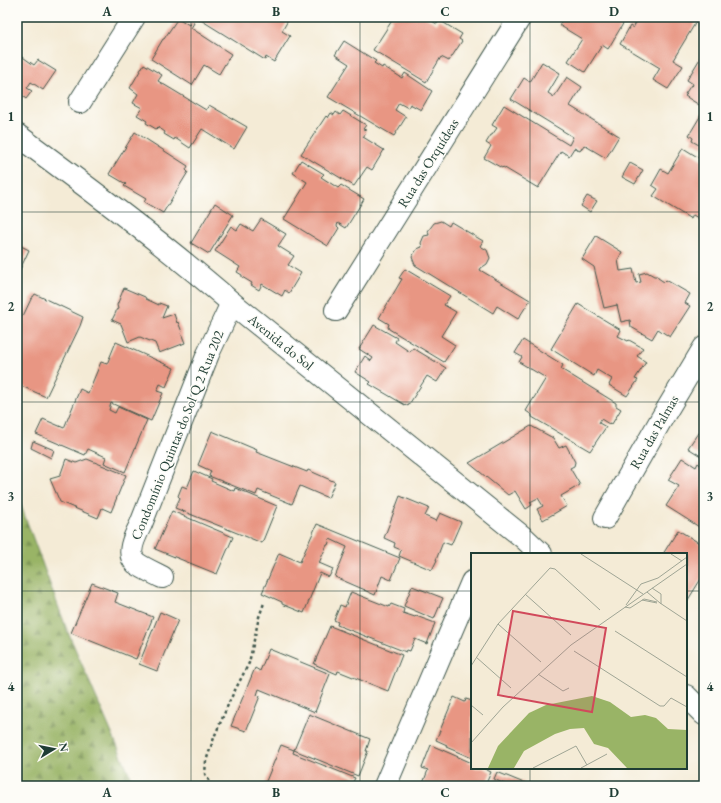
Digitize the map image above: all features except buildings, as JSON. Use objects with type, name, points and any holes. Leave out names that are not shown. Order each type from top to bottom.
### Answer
[{"type":"street","points":[[80,102],[134,17]]},
{"type":"street","name":"Rua das Orquídeas","points":[[336,310],[520,17]]},
{"type":"street","name":"Avenida do Sol","points":[[17,135],[198,273],[232,303],[524,538],[539,553]]},
{"type":"street","name":"Condomínio Quintas do Sol Q 2 Rua 202","points":[[162,577],[135,562],[132,556],[132,544],[208,354],[232,303]]},
{"type":"street","name":"Rua das Palmas","points":[[605,518],[704,348]]},
{"type":"street","points":[[385,786],[471,584]]},
{"type":"street","points":[[687,697],[704,714]]},
{"type":"path","points":[[212,786],[205,774],[206,761],[223,716],[249,663],[259,617],[264,602]]},
{"type":"green space","points":[[17,495],[67,630],[132,780],[131,786],[17,786]]}]
